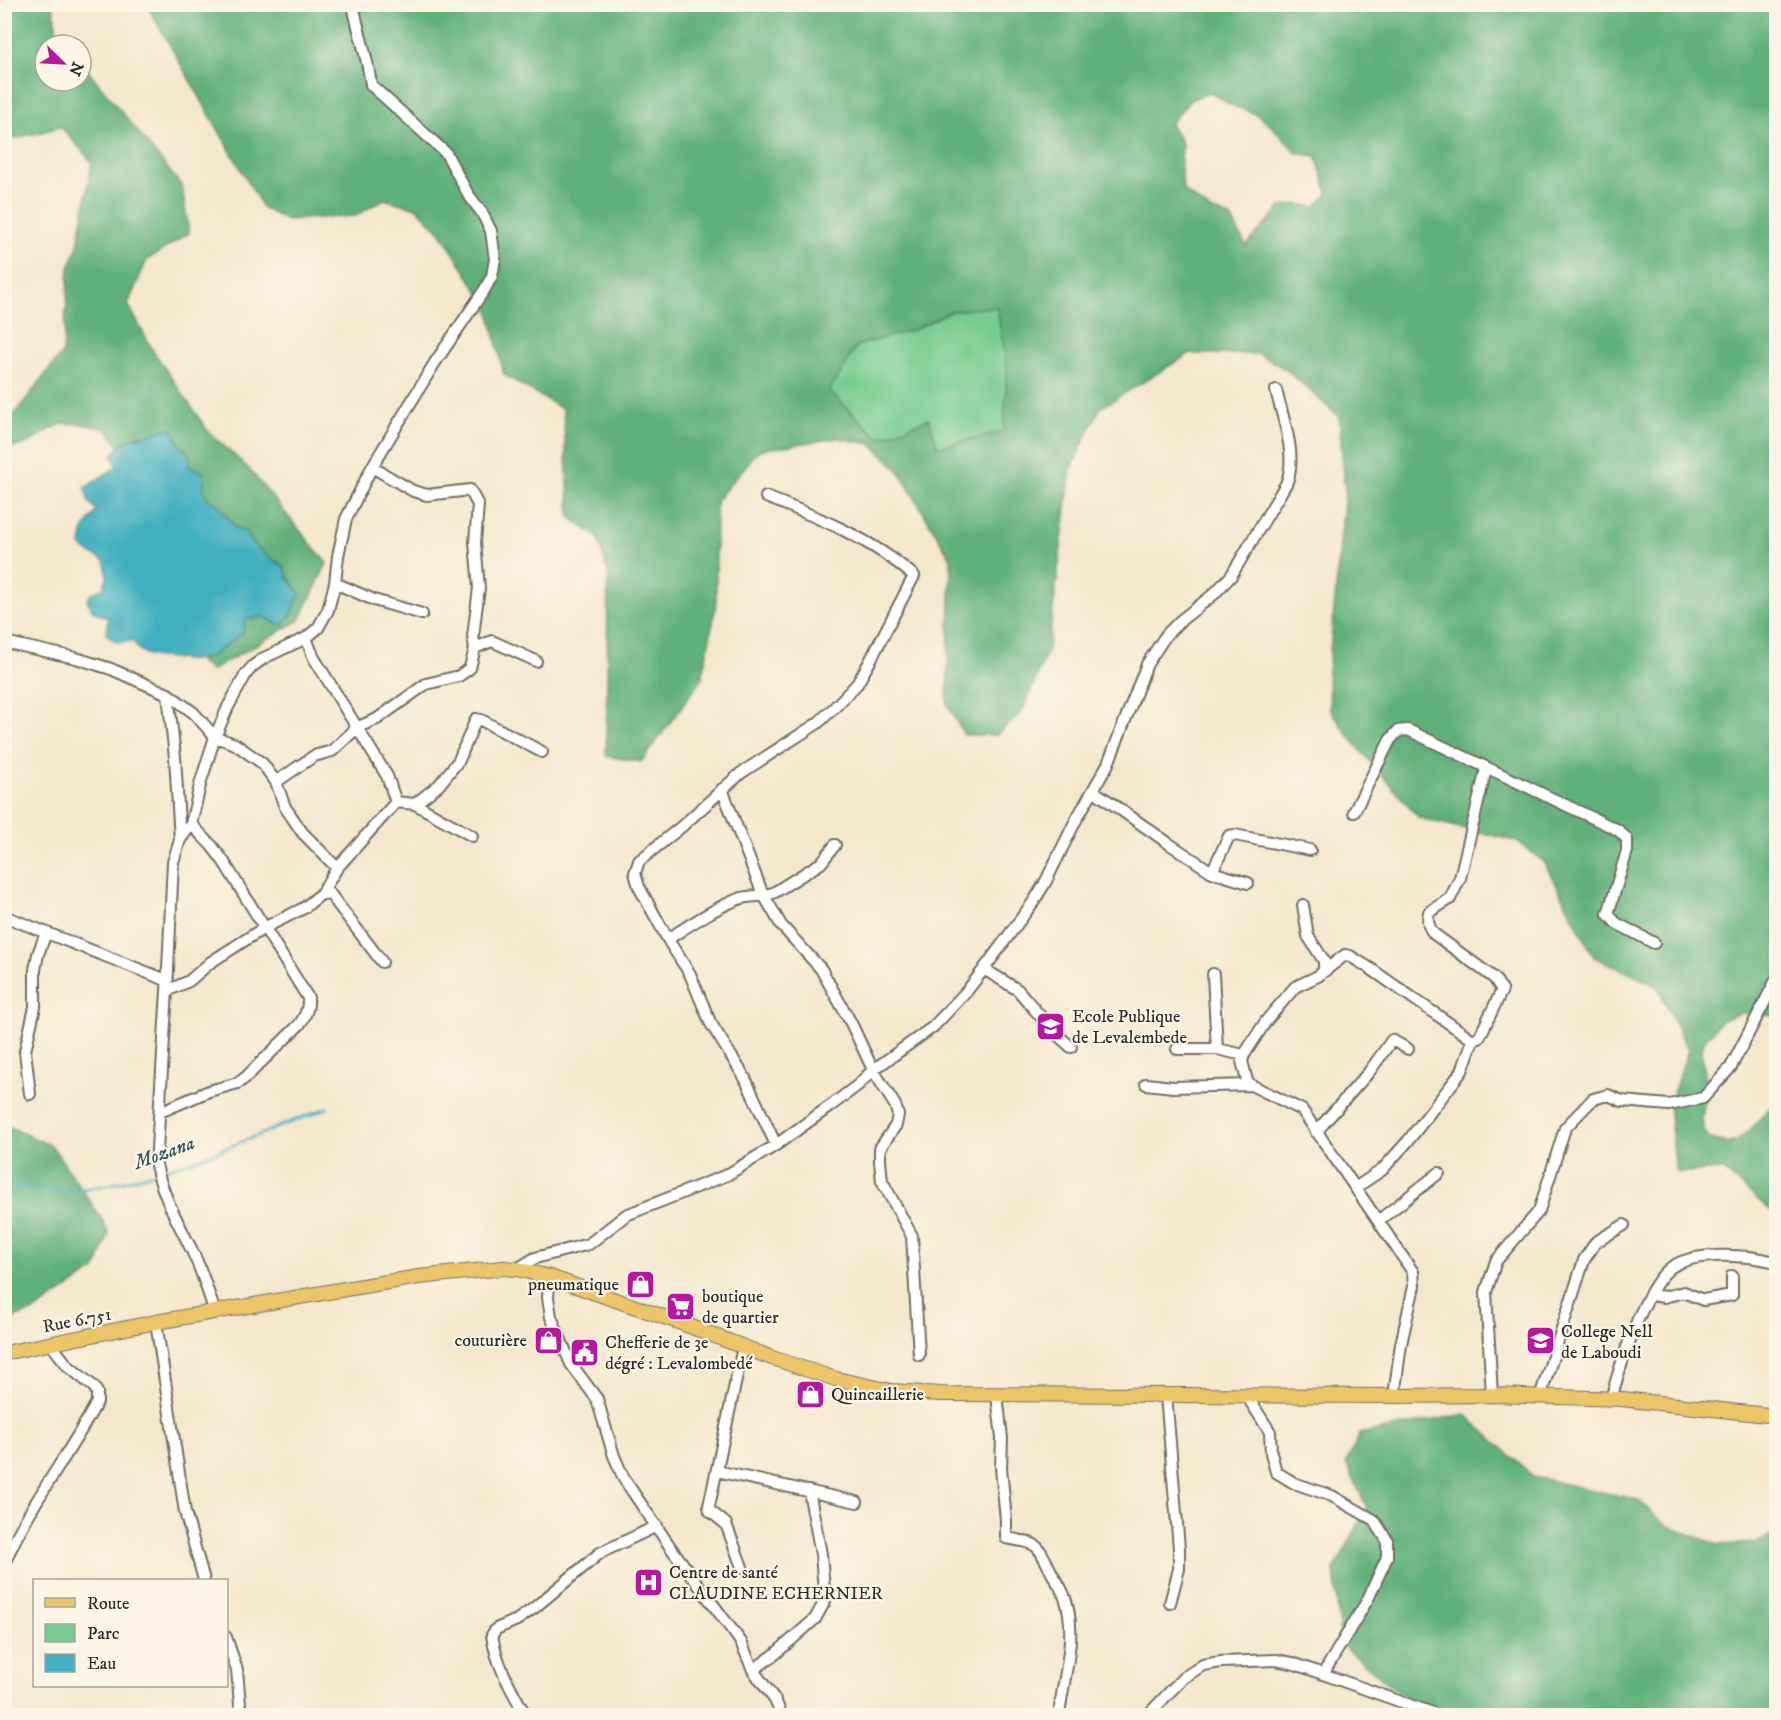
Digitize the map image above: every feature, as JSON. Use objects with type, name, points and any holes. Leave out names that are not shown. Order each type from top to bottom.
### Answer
[{"type":"main road","name":"Rue 6.751","points":[[4,1353],[156,1322],[418,1277],[484,1269],[517,1269],[550,1277],[836,1379],[891,1391],[997,1395],[1540,1396],[1611,1399],[1776,1416]]},
{"type":"street","points":[[215,1313],[196,1258],[159,1182],[156,1165],[173,862],[180,840],[191,824],[201,781],[215,737],[228,707],[246,674],[253,666],[264,658],[306,638],[318,628],[328,610],[335,583],[346,519],[372,467],[434,364],[485,289],[492,276],[495,259],[491,231],[446,153],[371,85],[369,66],[358,32],[353,4]]},
{"type":"street","points":[[517,1269],[535,1258],[589,1244],[626,1215],[727,1175],[776,1145],[933,1027],[966,992],[1034,901],[1108,764],[1147,664],[1166,635],[1232,576],[1286,484],[1291,472],[1291,457],[1276,390]]},
{"type":"street","points":[[276,782],[314,756],[332,751],[358,727],[377,718],[426,684],[459,676],[470,668],[475,648],[473,636],[479,588],[475,542],[478,505],[470,490],[427,495],[413,492],[372,467]]},
{"type":"street","points":[[766,497],[844,529],[898,562],[914,576],[869,663],[843,699],[818,723],[741,773],[639,861],[636,867],[635,873],[639,887],[690,974],[710,1022],[746,1078],[776,1145]]},
{"type":"street","points":[[335,583],[374,600],[422,614]]},
{"type":"street","points":[[306,638],[314,658],[387,776],[396,802]]},
{"type":"street","points":[[475,648],[492,641],[536,661]]},
{"type":"street","points":[[4,642],[76,658],[111,669],[168,694],[194,713],[215,737],[235,744],[262,763],[276,782],[285,807],[302,832],[337,868]]},
{"type":"street","points":[[168,694],[175,757],[180,840]]},
{"type":"street","points":[[415,804],[439,785],[459,760],[476,719],[542,752]]},
{"type":"street","points":[[1354,812],[1390,740],[1398,731],[1408,730],[1618,830],[1627,839],[1627,851],[1608,914],[1616,923],[1654,943]]},
{"type":"street","points":[[1473,1040],[1479,1038],[1502,990],[1494,978],[1434,934],[1429,928],[1428,918],[1429,912],[1450,899],[1460,878],[1486,769]]},
{"type":"street","points":[[722,789],[764,895],[781,925],[821,969],[851,1023],[873,1070],[895,1105],[898,1115],[896,1125],[880,1148],[880,1161],[882,1181],[912,1236],[920,1356]]},
{"type":"street","points":[[1094,791],[1212,872],[1248,883]]},
{"type":"street","points":[[396,802],[415,804],[472,836]]},
{"type":"street","points":[[4,916],[167,986],[189,981],[211,962],[264,928],[304,908],[321,894],[337,868],[396,802]]},
{"type":"street","points":[[160,1112],[209,1091],[238,1083],[299,1025],[308,1005],[308,999],[224,862],[191,824]]},
{"type":"street","points":[[1212,872],[1229,836],[1235,835],[1310,850]]},
{"type":"street","points":[[668,939],[741,898],[775,892],[826,858],[835,845]]},
{"type":"street","points":[[321,894],[330,894],[335,899],[358,933],[382,962]]},
{"type":"street","points":[[1303,905],[1308,936],[1324,961],[1324,971]]},
{"type":"street","points":[[30,1094],[25,1051],[35,1007],[37,962],[46,933]]},
{"type":"street","points":[[1251,1085],[1242,1061],[1244,1054],[1266,1021],[1295,987],[1324,971],[1341,957],[1350,956],[1473,1040]]},
{"type":"street","points":[[984,969],[1018,990],[1052,1030],[1071,1047]]},
{"type":"street","points":[[1213,974],[1216,1049]]},
{"type":"street","points":[[1492,1395],[1486,1292],[1489,1278],[1496,1261],[1539,1211],[1559,1140],[1565,1128],[1593,1099],[1608,1095],[1622,1101],[1669,1105],[1703,1098],[1731,1067],[1776,980]]},
{"type":"street","points":[[1316,1132],[1369,1072],[1392,1040],[1408,1048]]},
{"type":"street","points":[[1357,1189],[1382,1170],[1408,1141],[1462,1071],[1473,1040]]},
{"type":"street","points":[[1177,1049],[1216,1049],[1244,1054]]},
{"type":"street","points":[[1146,1084],[1173,1087],[1251,1085],[1302,1110],[1413,1272],[1414,1278],[1394,1396]]},
{"type":"street","points":[[1378,1221],[1439,1173]]},
{"type":"street","points":[[1540,1396],[1584,1260],[1596,1242],[1624,1225]]},
{"type":"street","points":[[1611,1399],[1620,1367],[1642,1309],[1669,1269],[1693,1257],[1725,1256],[1776,1262]]},
{"type":"street","points":[[1651,1295],[1664,1297],[1684,1292],[1703,1300],[1715,1299],[1732,1295],[1732,1276]]},
{"type":"street","points":[[550,1277],[548,1297],[551,1317],[566,1355],[597,1399],[619,1469],[657,1527],[741,1642],[753,1670],[775,1700],[782,1716]]},
{"type":"street","points":[[156,1322],[185,1512],[203,1579]]},
{"type":"street","points":[[4,1564],[21,1526],[97,1402],[97,1392],[94,1387],[68,1366],[50,1343]]},
{"type":"street","points":[[742,1567],[726,1524],[710,1511],[709,1506],[743,1347]]},
{"type":"street","points":[[997,1395],[1002,1438],[1001,1468],[1006,1538],[1030,1542],[1039,1547],[1067,1604],[1071,1638],[1059,1716]]},
{"type":"street","points":[[1166,1395],[1179,1548],[1179,1569],[1170,1603]]},
{"type":"street","points":[[1247,1396],[1270,1432],[1271,1453],[1276,1472],[1294,1483],[1332,1496],[1374,1520],[1387,1540],[1387,1557],[1368,1599],[1323,1674]]},
{"type":"street","points":[[717,1471],[857,1502]]},
{"type":"street","points":[[753,1670],[815,1619],[825,1601],[821,1554],[809,1491]]},
{"type":"street","points":[[526,1716],[505,1675],[494,1646],[492,1635],[496,1629],[517,1620],[534,1608],[600,1553],[657,1527]]},
{"type":"street","points":[[228,1642],[235,1658],[241,1716]]},
{"type":"street","points":[[1147,1716],[1183,1677],[1203,1665],[1276,1660],[1292,1662],[1441,1716]]},
{"type":"green space","points":[[5,5],[53,5],[57,33],[33,33],[33,93],[93,93],[93,77],[182,186],[189,233],[147,260],[128,304],[153,351],[208,431],[248,468],[327,563],[300,620],[210,671],[199,661],[217,653],[230,640],[243,633],[246,618],[263,616],[276,624],[291,616],[300,593],[288,578],[284,566],[261,551],[245,530],[236,528],[217,504],[209,500],[203,488],[205,477],[203,472],[188,466],[173,430],[166,429],[152,435],[140,435],[119,446],[107,429],[84,424],[66,424],[53,428],[20,446],[5,444],[5,426],[63,352],[69,268],[78,245],[92,162],[61,127],[5,141],[5,113],[12,98],[12,82],[5,77]]},
{"type":"green space","points":[[147,5],[1776,5],[1776,1016],[1740,1013],[1722,1020],[1704,1041],[1701,1050],[1707,1084],[1702,1120],[1704,1131],[1710,1139],[1728,1143],[1737,1141],[1776,1101],[1776,1215],[1723,1170],[1676,1173],[1669,1105],[1688,1050],[1657,986],[1594,957],[1544,862],[1516,841],[1419,818],[1351,739],[1330,710],[1328,673],[1345,491],[1339,417],[1287,370],[1259,354],[1189,354],[1100,408],[1071,469],[1048,649],[1022,712],[997,735],[964,735],[947,703],[951,559],[897,468],[871,444],[838,438],[759,450],[716,501],[716,606],[702,679],[641,762],[606,756],[608,573],[598,538],[570,517],[563,409],[504,375],[488,307],[441,233],[417,208],[384,199],[355,216],[286,220],[263,208]],"holes":[[[1211,92],[1231,105],[1256,114],[1297,153],[1316,156],[1328,193],[1316,207],[1298,204],[1281,207],[1246,246],[1231,217],[1210,210],[1183,190],[1182,143],[1170,124],[1190,100]],[[997,307],[1007,368],[1004,431],[938,447],[929,419],[879,438],[829,391],[857,346],[915,329],[951,311]]]},
{"type":"green space","points":[[997,307],[1007,368],[1004,431],[938,447],[928,419],[879,438],[829,391],[857,346],[915,329],[951,311]]},
{"type":"green space","points":[[5,1125],[52,1146],[102,1219],[109,1235],[95,1270],[34,1311],[5,1321]]},
{"type":"green space","points":[[1465,1414],[1534,1477],[1638,1500],[1665,1525],[1719,1545],[1757,1543],[1776,1532],[1776,1715],[1426,1715],[1341,1644],[1334,1570],[1367,1508],[1346,1463],[1360,1434]]},
{"type":"water","points":[[166,429],[173,430],[179,444],[190,455],[189,466],[203,472],[205,477],[203,488],[209,500],[217,504],[236,528],[245,530],[261,551],[284,566],[288,578],[300,593],[291,616],[287,618],[285,624],[277,624],[263,616],[246,618],[243,633],[206,658],[195,660],[150,656],[140,651],[133,641],[116,642],[106,634],[108,618],[93,611],[87,600],[91,594],[103,588],[107,577],[105,561],[88,552],[81,545],[84,529],[97,510],[89,502],[85,488],[117,466],[112,455],[118,448],[131,439]]},
{"type":"waterway","name":"Mozana","points":[[4,1186],[69,1191],[110,1184],[173,1167],[327,1108]]},
{"type":"place","name":"Ecole Publique de Levalembede","points":[[1051,1026]]},
{"type":"place","name":"pneumatique","points":[[640,1284]]},
{"type":"place","name":"boutique de quartier","points":[[681,1306]]},
{"type":"place","name":"couturière","points":[[548,1340]]},
{"type":"place","name":"College Nell de Laboudi","points":[[1540,1341]]},
{"type":"place","name":"Chefferie de 3e dégré : Levalombedé","points":[[584,1352]]},
{"type":"place","name":"Quincaillerie","points":[[810,1394]]},
{"type":"place","name":"Centre de santé CLAUDINE ECHERNIER","points":[[648,1582]]}]
